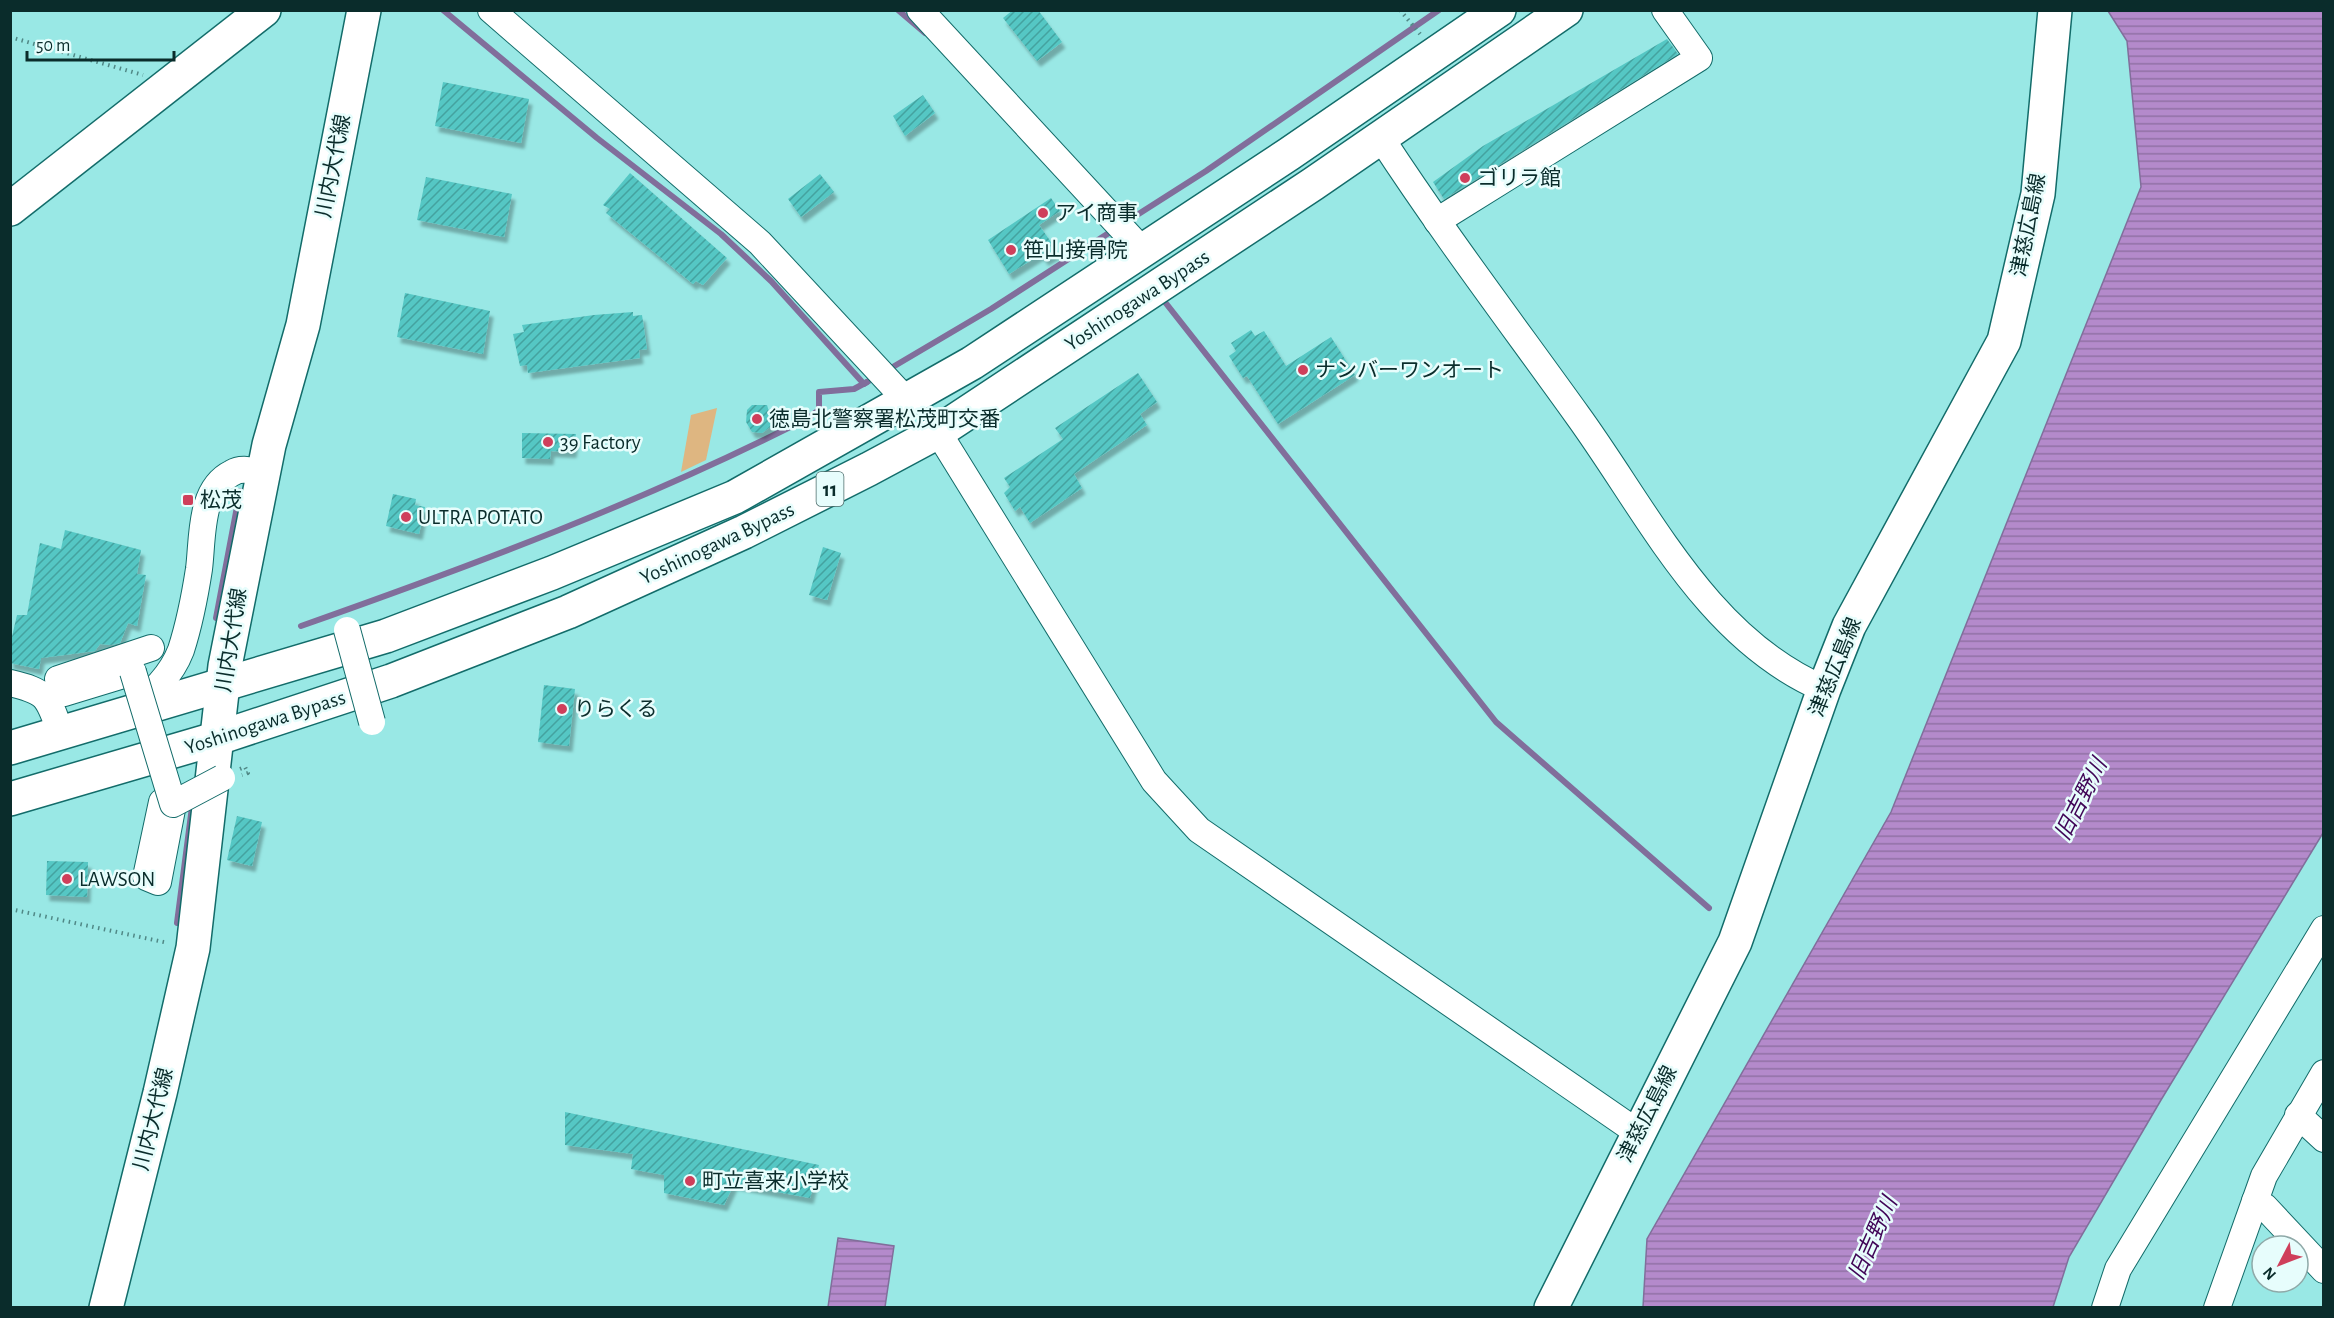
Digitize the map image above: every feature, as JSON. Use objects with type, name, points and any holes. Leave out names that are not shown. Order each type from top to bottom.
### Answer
[{"type":"main road","points":[[10,209],[264,10]]},
{"type":"main road","name":"川内大代線","points":[[106,1308],[160,1093],[193,948],[223,686],[249,534],[303,325],[364,10]]},
{"type":"main road","name":"Yoshinogawa Bypass","points":[[10,748],[386,636],[552,573],[735,497],[972,363],[1289,154],[1499,10]]},
{"type":"main road","name":"Yoshinogawa Bypass","points":[[10,799],[218,738],[391,681],[568,612],[744,532],[938,432],[1381,138],[1566,10]]},
{"type":"main road","name":"津慈広島線","points":[[1551,1308],[1637,1132],[1735,942],[1824,689],[1849,626],[2004,341],[2038,194],[2055,10]]},
{"type":"street","points":[[491,10],[760,243],[907,401]]},
{"type":"street","points":[[920,10],[1142,250]]},
{"type":"street","points":[[1437,221],[1699,58],[1665,10]]},
{"type":"street","points":[[1381,138],[1437,221],[1594,438],[1660,537],[1721,618],[1792,676],[1824,689]]},
{"type":"street","points":[[938,432],[1154,781],[1199,831],[1637,1132]]},
{"type":"street","points":[[124,715],[152,693],[172,670],[181,649],[199,570],[207,507],[214,489],[233,472],[243,469],[263,473]]},
{"type":"street","points":[[347,630],[372,722]]},
{"type":"street","points":[[151,648],[58,679],[64,693],[133,672],[167,803],[222,778]]},
{"type":"street","points":[[10,683],[37,689],[50,703],[61,734]]},
{"type":"street","points":[[2105,1308],[2118,1269],[2324,929]]},
{"type":"street","points":[[2222,1306],[2264,1176],[2324,1073]]},
{"type":"street","points":[[2298,1115],[2324,1139]]},
{"type":"street","points":[[2255,1201],[2265,1208],[2324,1270]]},
{"type":"path","points":[[10,37],[172,83]]},
{"type":"path","points":[[10,909],[193,948]]},
{"type":"shaded area","points":[[717,408],[706,460],[681,472],[691,415]]},
{"type":"water","name":"旧吉野川","points":[[2108,11],[2323,11],[2323,833],[2069,1257],[2053,1307],[1643,1307],[1647,1239],[1891,812],[2141,187],[2127,41]]},
{"type":"water","points":[[838,1238],[894,1246],[885,1307],[828,1307]]},
{"type":"building","points":[[1013,10],[1038,10],[1062,42],[1037,61],[1003,18]]},
{"type":"building","points":[[1667,39],[1678,54],[1444,199],[1433,182],[1483,146]]},
{"type":"building","points":[[443,82],[529,99],[521,143],[435,126]]},
{"type":"building","points":[[923,95],[935,113],[905,136],[893,116]]},
{"type":"building","points":[[630,173],[727,258],[703,285],[696,281],[693,284],[606,213],[610,209],[603,205]]},
{"type":"building","points":[[820,174],[834,192],[801,217],[788,199]]},
{"type":"building","points":[[426,177],[512,194],[504,237],[417,220]]},
{"type":"building","points":[[1051,198],[1060,211],[1039,225],[1058,252],[1045,260],[1041,254],[1009,274],[988,240]]},
{"type":"building","points":[[405,293],[490,311],[483,354],[397,337]]},
{"type":"building","points":[[633,312],[633,316],[642,315],[647,349],[639,350],[640,358],[528,373],[527,365],[520,366],[513,334],[524,332],[522,325]]},
{"type":"building","points":[[1251,330],[1255,336],[1264,331],[1286,366],[1331,337],[1355,375],[1278,424],[1247,376],[1243,378],[1229,356],[1236,351],[1231,343]]},
{"type":"building","points":[[1138,373],[1157,402],[1140,414],[1147,425],[1074,474],[1082,488],[1030,523],[1020,507],[1015,511],[1004,493],[1010,487],[1004,478],[1063,439],[1055,428]]},
{"type":"building","points":[[752,405],[767,405],[773,425],[762,433],[752,432],[746,422],[747,410]]},
{"type":"building","name":"39 Factory","points":[[522,433],[576,434],[573,452],[551,451],[550,459],[522,458]]},
{"type":"building","name":"ULTRA POTATO","points":[[393,494],[416,499],[415,505],[425,507],[419,534],[386,526]]},
{"type":"building","points":[[65,530],[141,550],[137,574],[146,575],[137,626],[128,623],[120,643],[100,644],[95,651],[41,658],[39,669],[10,663],[10,645],[17,615],[27,615],[40,543],[61,549]]},
{"type":"building","points":[[823,547],[841,553],[827,600],[809,595]]},
{"type":"building","points":[[544,685],[575,689],[569,746],[538,742]]},
{"type":"building","points":[[237,816],[262,822],[252,866],[227,860]]},
{"type":"building","name":"LAWSON","points":[[47,861],[88,862],[87,897],[46,895]]},
{"type":"building","points":[[565,1112],[819,1165],[810,1198],[734,1184],[724,1205],[664,1193],[664,1175],[631,1169],[633,1154],[565,1145]]},
{"type":"waterway","points":[[443,10],[597,138],[721,234],[771,281],[864,384],[875,377]]},
{"type":"waterway","points":[[898,10],[925,33]]},
{"type":"waterway","points":[[1126,222],[1206,171],[1439,10]]},
{"type":"waterway","points":[[886,371],[991,309],[1115,229]]},
{"type":"waterway","points":[[1161,297],[1496,722],[1709,908]]},
{"type":"waterway","points":[[301,626],[494,555],[622,504],[808,418],[819,410],[819,392],[854,389],[867,382]]},
{"type":"waterway","points":[[216,618],[240,491]]},
{"type":"waterway","points":[[177,923],[192,807]]},
{"type":"place","name":"ゴリラ館","points":[[1465,178]]},
{"type":"place","name":"アイ商事","points":[[1043,213]]},
{"type":"place","name":"笹山接骨院","points":[[1011,250]]},
{"type":"place","name":"ナンバーワンオート","points":[[1303,370]]},
{"type":"place","name":"徳島北警察署松茂町交番","points":[[757,419]]},
{"type":"place","name":"39 Factory","points":[[548,442]]},
{"type":"place","name":"松茂","points":[[188,500]]},
{"type":"place","name":"ULTRA POTATO","points":[[406,517]]},
{"type":"place","name":"りらくる","points":[[562,709]]},
{"type":"place","name":"LAWSON","points":[[67,879]]},
{"type":"place","name":"町立喜来小学校","points":[[690,1181]]}]
